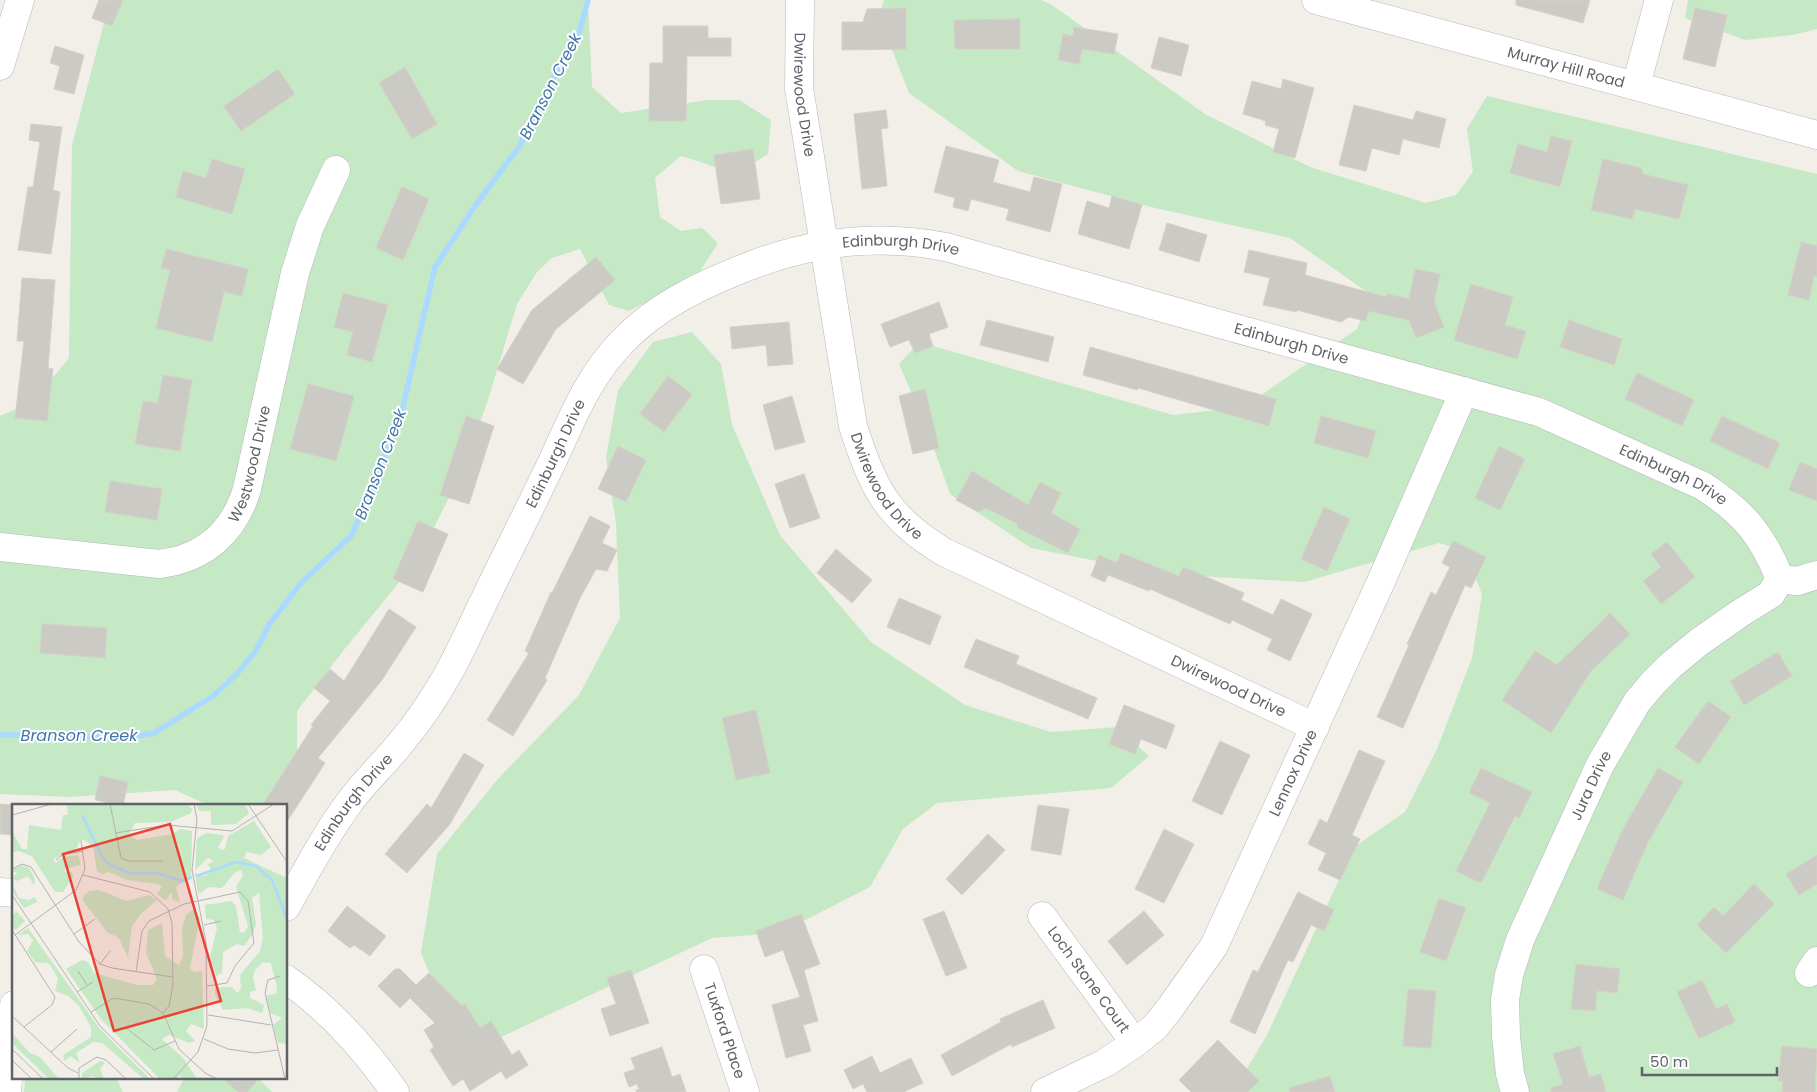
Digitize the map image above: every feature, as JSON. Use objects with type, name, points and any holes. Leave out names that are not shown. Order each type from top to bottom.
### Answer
[{"type":"street","points":[[0,66],[20,0]]},
{"type":"street","name":"Dwirewood Drive","points":[[800,0],[799,88],[853,426],[864,461],[880,495],[903,524],[922,540],[944,552],[1315,727]]},
{"type":"street","name":"Murray Hill Road","points":[[1316,0],[1817,135]]},
{"type":"street","points":[[1636,86],[1659,0]]},
{"type":"street","name":"Westwood Drive","points":[[0,547],[159,564],[195,555],[224,532],[238,512],[247,489],[295,274],[310,226],[336,170]]},
{"type":"street","name":"Edinburgh Drive","points":[[288,903],[328,833],[349,802],[421,717],[448,675],[554,458],[579,402],[598,371],[622,342],[640,325],[659,310],[691,291],[725,275],[771,258],[824,245],[885,239],[922,242],[946,247],[1539,412],[1703,486],[1734,507],[1750,525],[1764,546],[1780,579]]},
{"type":"street","name":"Lennox Drive","points":[[1045,1092],[1105,1063],[1135,1044],[1155,1027],[1214,946],[1315,727],[1464,391]]},
{"type":"street","points":[[1780,579],[1797,581],[1817,575]]},
{"type":"street","name":"Jura Drive","points":[[1515,1092],[1510,1074],[1506,1036],[1505,1000],[1509,975],[1520,940],[1600,765],[1637,702],[1652,683],[1699,642],[1771,594],[1780,579]]},
{"type":"street","name":"Loch Stone Court","points":[[1042,916],[1135,1044]]},
{"type":"street","name":"Tuxford Place","points":[[704,969],[745,1092]]},
{"type":"street","points":[[288,981],[327,1012],[354,1038],[378,1066],[395,1092]]},
{"type":"street","points":[[8,1092],[12,1033]]},
{"type":"green space","points":[[110,0],[588,0],[592,87],[621,113],[708,100],[739,100],[771,120],[768,154],[735,175],[681,156],[655,178],[660,217],[681,231],[702,228],[718,243],[697,276],[629,311],[609,305],[580,249],[552,258],[537,272],[517,304],[487,403],[463,469],[419,558],[297,711],[297,781],[269,804],[206,804],[175,790],[70,797],[0,794],[0,416],[33,402],[69,358],[72,145]]},
{"type":"green space","points":[[884,0],[1041,0],[1052,5],[1205,114],[1310,167],[1426,203],[1456,195],[1473,172],[1467,129],[1487,96],[1817,174],[1817,1092],[1233,1092],[1267,1035],[1354,847],[1405,812],[1437,749],[1472,658],[1482,594],[1464,550],[1439,543],[1304,582],[1163,574],[1031,548],[950,494],[926,426],[899,364],[919,342],[1173,415],[1244,407],[1357,329],[1370,294],[1290,238],[1151,207],[1018,171],[909,93],[879,16]]},
{"type":"green space","points":[[1688,0],[1817,0],[1817,29],[1793,35],[1745,40],[1685,18]]},
{"type":"green space","points":[[692,332],[721,364],[732,425],[780,535],[871,642],[965,705],[1051,732],[1117,727],[1149,756],[1111,788],[937,803],[903,829],[870,887],[780,933],[712,938],[499,1038],[448,1018],[421,953],[437,854],[497,780],[579,695],[620,618],[616,524],[606,458],[618,390],[653,342]]},
{"type":"green space","points":[[25,1080],[118,1080],[123,1092],[24,1092]]},
{"type":"green space","points":[[183,1080],[260,1080],[272,1092],[177,1092]]},
{"type":"building","points":[[99,0],[123,0],[112,26],[92,18]]},
{"type":"building","points":[[1516,0],[1590,0],[1583,23],[1516,5]]},
{"type":"building","points":[[906,8],[906,49],[842,50],[842,22],[863,22],[867,9]]},
{"type":"building","points":[[1695,8],[1727,15],[1715,67],[1683,59]]},
{"type":"building","points":[[1020,19],[1020,49],[955,49],[954,20]]},
{"type":"building","points":[[663,26],[708,26],[708,38],[731,38],[731,56],[687,56],[686,121],[649,121],[650,63],[663,63]]},
{"type":"building","points":[[1074,27],[1118,34],[1114,54],[1082,49],[1079,64],[1058,60],[1063,34],[1073,36]]},
{"type":"building","points":[[1159,37],[1189,45],[1181,76],[1151,68]]},
{"type":"building","points":[[55,46],[84,55],[74,94],[54,89],[60,66],[50,63]]},
{"type":"building","points":[[405,67],[437,124],[412,139],[379,83]]},
{"type":"building","points":[[278,69],[295,94],[241,131],[224,106]]},
{"type":"building","points":[[1283,79],[1314,88],[1295,158],[1273,152],[1279,129],[1265,125],[1266,121],[1243,114],[1252,81],[1281,89]]},
{"type":"building","points":[[1354,105],[1413,120],[1416,111],[1446,119],[1439,148],[1403,139],[1399,155],[1372,148],[1366,171],[1339,165]]},
{"type":"building","points":[[886,110],[888,128],[881,129],[887,186],[862,189],[854,114]]},
{"type":"building","points":[[31,124],[62,127],[53,190],[60,192],[51,254],[18,250],[28,187],[33,187],[40,142],[29,140]]},
{"type":"building","points":[[1551,136],[1572,141],[1560,187],[1510,173],[1518,144],[1547,152]]},
{"type":"building","points":[[946,146],[999,160],[993,182],[1030,192],[1034,177],[1062,184],[1050,232],[1006,220],[1009,209],[971,199],[968,211],[953,207],[955,198],[934,192]]},
{"type":"building","points":[[753,149],[760,199],[721,204],[714,155]]},
{"type":"building","points":[[212,159],[245,169],[232,214],[176,197],[183,171],[206,178]]},
{"type":"building","points":[[1603,159],[1641,168],[1643,174],[1688,185],[1679,219],[1635,209],[1632,219],[1591,210]]},
{"type":"building","points":[[402,187],[429,199],[403,260],[376,248]]},
{"type":"building","points":[[1112,196],[1142,205],[1129,249],[1078,234],[1087,201],[1109,208]]},
{"type":"building","points":[[1167,223],[1207,235],[1199,262],[1159,250]]},
{"type":"building","points":[[1801,242],[1817,246],[1817,277],[1814,276],[1809,300],[1788,295]]},
{"type":"building","points":[[166,249],[248,269],[242,296],[224,292],[212,342],[156,328],[170,270],[161,268]]},
{"type":"building","points":[[1249,250],[1307,263],[1305,275],[1386,297],[1387,294],[1409,299],[1415,269],[1440,274],[1434,302],[1444,327],[1416,338],[1409,320],[1368,311],[1366,321],[1349,317],[1341,322],[1297,310],[1296,312],[1263,305],[1270,278],[1244,272]]},
{"type":"building","points":[[596,257],[615,280],[556,329],[523,384],[497,369],[532,310]]},
{"type":"building","points":[[22,278],[55,280],[48,368],[53,369],[47,421],[15,418],[24,341],[17,341]]},
{"type":"building","points":[[1471,284],[1513,297],[1505,325],[1526,331],[1517,359],[1454,340]]},
{"type":"building","points":[[343,293],[388,305],[372,362],[347,355],[353,332],[334,327]]},
{"type":"building","points":[[939,302],[948,327],[929,334],[933,346],[915,353],[909,340],[890,347],[881,324]]},
{"type":"building","points":[[987,320],[1054,337],[1048,362],[980,345]]},
{"type":"building","points":[[1569,320],[1622,339],[1614,365],[1560,347]]},
{"type":"building","points":[[789,322],[793,364],[768,366],[766,345],[732,349],[730,327]]},
{"type":"building","points":[[1090,347],[1276,399],[1269,426],[1138,388],[1137,390],[1083,375]]},
{"type":"building","points":[[1637,373],[1694,400],[1682,426],[1625,399]]},
{"type":"building","points":[[163,375],[192,380],[180,451],[135,444],[143,401],[158,403]]},
{"type":"building","points":[[668,376],[692,394],[664,432],[640,414]]},
{"type":"building","points":[[308,384],[354,396],[336,461],[290,449]]},
{"type":"building","points":[[925,389],[939,448],[913,454],[899,396]]},
{"type":"building","points":[[792,396],[805,442],[775,450],[763,405]]},
{"type":"building","points":[[466,416],[494,426],[469,504],[440,495]]},
{"type":"building","points":[[1321,416],[1376,431],[1368,458],[1314,443]]},
{"type":"building","points":[[1722,416],[1780,443],[1768,469],[1710,441]]},
{"type":"building","points":[[618,446],[646,460],[626,502],[598,489]]},
{"type":"building","points":[[1499,446],[1525,459],[1500,510],[1475,498]]},
{"type":"building","points":[[1800,462],[1817,469],[1817,501],[1789,490]]},
{"type":"building","points":[[972,471],[1028,505],[1040,482],[1061,493],[1051,513],[1080,529],[1068,553],[1017,527],[1018,524],[986,508],[978,512],[956,500]]},
{"type":"building","points":[[804,474],[820,518],[790,528],[775,484]]},
{"type":"building","points":[[110,481],[162,489],[157,520],[105,512]]},
{"type":"building","points":[[1324,507],[1350,519],[1327,571],[1301,559]]},
{"type":"building","points":[[590,516],[610,526],[602,543],[617,550],[607,571],[596,569],[580,598],[545,678],[547,680],[513,736],[487,720],[529,653],[525,651],[551,592]]},
{"type":"building","points":[[418,521],[448,534],[423,592],[393,579]]},
{"type":"building","points":[[1453,541],[1486,557],[1471,588],[1465,585],[1403,728],[1377,717],[1431,592],[1436,595],[1450,567],[1442,563]]},
{"type":"building","points":[[1667,542],[1695,577],[1661,604],[1643,581],[1661,567],[1651,554]]},
{"type":"building","points":[[836,549],[872,580],[852,603],[817,573]]},
{"type":"building","points":[[1121,553],[1179,576],[1183,567],[1244,593],[1241,600],[1273,615],[1281,599],[1312,614],[1290,661],[1267,650],[1272,639],[1232,620],[1230,624],[1150,589],[1149,591],[1108,575],[1105,582],[1091,576],[1099,555],[1117,563]]},
{"type":"building","points":[[899,598],[941,616],[930,645],[887,627]]},
{"type":"building","points":[[389,609],[416,627],[382,680],[318,758],[325,763],[288,820],[288,804],[263,804],[313,726],[311,725],[330,701],[314,688],[330,669],[344,681]]},
{"type":"building","points":[[1610,613],[1630,634],[1591,671],[1551,733],[1502,700],[1535,651],[1557,665]]},
{"type":"building","points":[[42,624],[107,628],[105,658],[40,653]]},
{"type":"building","points":[[976,639],[1019,656],[1016,664],[1097,698],[1088,719],[964,667]]},
{"type":"building","points":[[1778,652],[1792,676],[1744,705],[1730,681]]},
{"type":"building","points":[[1708,701],[1731,717],[1699,764],[1675,747]]},
{"type":"building","points":[[1124,705],[1175,725],[1166,749],[1141,739],[1135,754],[1109,744]]},
{"type":"building","points":[[756,710],[770,773],[736,780],[722,718]]},
{"type":"building","points":[[1220,741],[1250,755],[1222,815],[1192,801]]},
{"type":"building","points":[[1359,750],[1385,761],[1352,835],[1360,839],[1340,880],[1318,870],[1326,853],[1308,844],[1320,819],[1327,823]]},
{"type":"building","points":[[464,753],[484,765],[450,824],[407,873],[385,854],[427,804],[431,808]]},
{"type":"building","points":[[1481,768],[1532,792],[1519,818],[1515,816],[1481,883],[1456,871],[1490,803],[1469,793]]},
{"type":"building","points":[[1658,768],[1683,782],[1648,842],[1623,900],[1597,889],[1622,831]]},
{"type":"building","points":[[100,776],[128,782],[123,804],[95,800]]},
{"type":"building","points":[[0,804],[12,805],[12,835],[0,834]]},
{"type":"building","points":[[1038,805],[1069,809],[1061,855],[1031,850]]},
{"type":"building","points":[[1164,829],[1194,844],[1164,903],[1135,889]]},
{"type":"building","points":[[988,834],[1005,850],[962,895],[946,879]]},
{"type":"building","points":[[1817,855],[1817,884],[1799,895],[1786,874]]},
{"type":"building","points":[[1754,884],[1774,904],[1726,953],[1697,925],[1714,907],[1723,916]]},
{"type":"building","points":[[1298,892],[1334,910],[1324,931],[1311,925],[1293,962],[1288,960],[1255,1034],[1230,1022],[1253,970],[1258,972]]},
{"type":"building","points":[[1439,898],[1466,908],[1446,961],[1420,952]]},
{"type":"building","points":[[347,906],[386,936],[370,956],[354,945],[350,948],[328,931]]},
{"type":"building","points":[[944,911],[967,968],[946,976],[923,919]]},
{"type":"building","points":[[1144,911],[1164,935],[1127,965],[1108,941]]},
{"type":"building","points":[[801,914],[820,964],[804,970],[818,1021],[803,1025],[811,1051],[786,1058],[772,1005],[800,997],[783,950],[765,957],[756,931]]},
{"type":"building","points":[[1576,964],[1620,969],[1617,993],[1597,991],[1595,1011],[1571,1009]]},
{"type":"building","points":[[395,969],[400,969],[416,985],[429,973],[462,1006],[465,1004],[480,1028],[491,1021],[512,1055],[519,1050],[528,1065],[506,1079],[501,1071],[470,1091],[463,1079],[453,1086],[430,1050],[434,1047],[424,1030],[435,1023],[410,998],[400,1008],[378,986]]},
{"type":"building","points":[[631,970],[649,1023],[610,1036],[601,1009],[616,1004],[607,978]]},
{"type":"building","points":[[1702,980],[1716,1009],[1727,1004],[1735,1022],[1699,1039],[1677,992]]},
{"type":"building","points":[[1408,989],[1436,991],[1431,1048],[1403,1046]]},
{"type":"building","points":[[1043,1000],[1055,1028],[1012,1047],[1011,1044],[952,1076],[941,1055],[1001,1022],[1000,1019]]},
{"type":"building","points":[[1218,1040],[1259,1081],[1248,1092],[1191,1092],[1179,1080]]},
{"type":"building","points":[[1580,1046],[1589,1077],[1601,1074],[1606,1092],[1551,1092],[1551,1088],[1563,1084],[1553,1054]]},
{"type":"building","points":[[1782,1046],[1817,1049],[1815,1092],[1782,1092],[1783,1081],[1778,1081]]},
{"type":"building","points":[[662,1047],[672,1077],[680,1074],[686,1092],[636,1092],[639,1089],[637,1084],[629,1087],[624,1073],[635,1069],[631,1058]]},
{"type":"building","points":[[872,1056],[880,1073],[911,1058],[923,1083],[904,1092],[867,1092],[863,1084],[853,1089],[844,1070]]},
{"type":"building","points":[[1330,1076],[1335,1092],[1290,1092],[1289,1088]]},
{"type":"building","points":[[224,1080],[257,1080],[247,1092],[238,1092]]},
{"type":"waterway","name":"Branson Creek","points":[[0,735],[125,738],[154,733],[213,696],[236,675],[255,652],[269,625],[300,584],[352,535],[401,415],[435,267],[475,206],[519,147],[544,95],[579,33],[588,0]]}]
